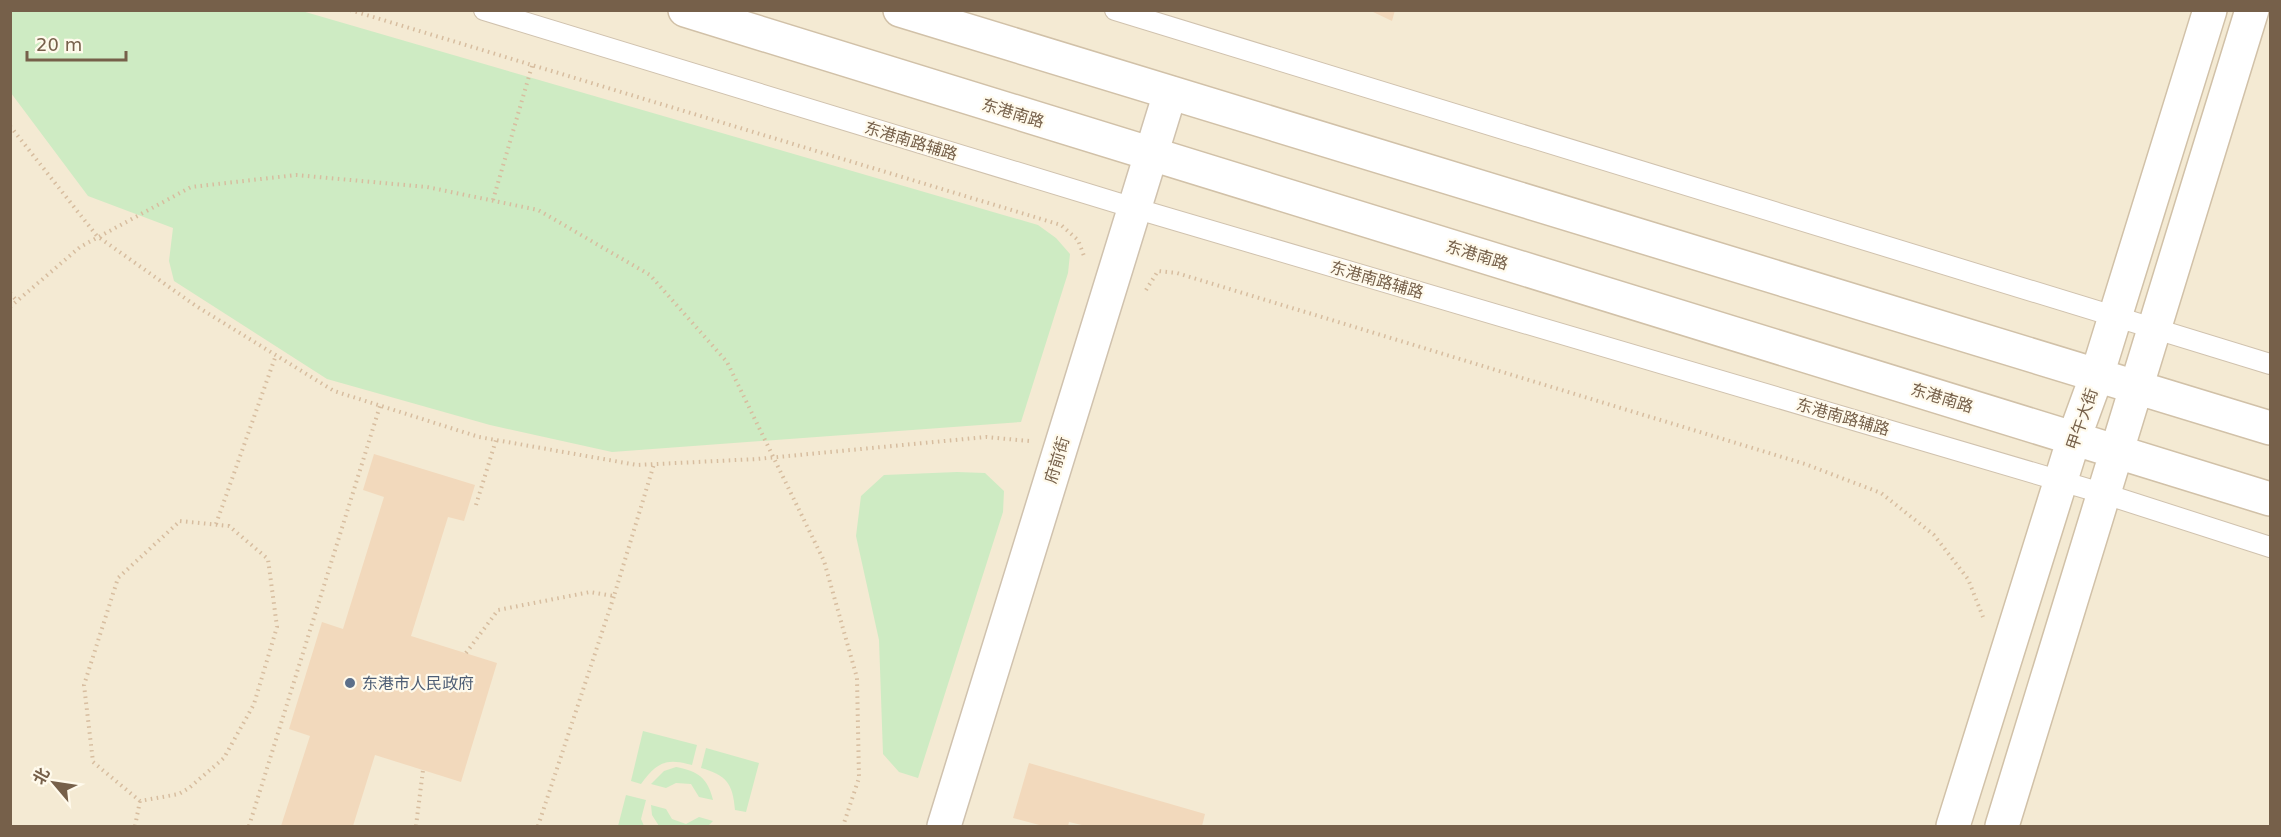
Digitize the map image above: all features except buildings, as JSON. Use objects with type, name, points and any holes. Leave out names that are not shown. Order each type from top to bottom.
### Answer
[{"type":"main road","name":"东港南路","points":[[685,10],[2271,499]]},
{"type":"main road","points":[[900,10],[2271,428]]},
{"type":"main road","name":"甲午大街","points":[[1953,826],[2074,438],[2097,375],[2210,10]]},
{"type":"main road","points":[[2002,826],[2252,10]]},
{"type":"main road","name":"府前街","points":[[944,826],[1170,93]]},
{"type":"lane","name":"东港南路辅路","points":[[484,10],[1134,208],[2105,494],[2271,547]]},
{"type":"lane","points":[[1115,10],[2271,364]]},
{"type":"path","points":[[350,10],[1061,225],[1078,240],[1085,260]]},
{"type":"path","points":[[492,201],[532,66]]},
{"type":"path","points":[[10,126],[98,237],[196,306],[334,390],[478,437],[637,465],[773,457],[986,437],[1030,441]]},
{"type":"path","points":[[10,307],[80,248],[191,187],[296,175],[427,187],[538,210],[650,275],[727,362],[824,561],[857,678],[858,778],[843,826]]},
{"type":"path","points":[[1158,271],[1177,273],[1805,464],[1881,493],[1934,535],[1968,579],[1987,626]]},
{"type":"path","points":[[10,293],[17,302]]},
{"type":"path","points":[[216,524],[276,355]]},
{"type":"path","points":[[249,826],[380,406]]},
{"type":"path","points":[[1027,453],[1034,430]]},
{"type":"path","points":[[476,505],[496,440]]},
{"type":"path","points":[[538,826],[614,597],[654,464]]},
{"type":"path","points":[[180,522],[229,526],[268,559],[277,627],[254,704],[224,758],[179,794],[140,801],[93,762],[84,685],[118,578],[180,522]]},
{"type":"path","points":[[466,653],[498,610],[590,592],[614,597]]},
{"type":"path","points":[[417,826],[423,770]]},
{"type":"path","points":[[135,826],[140,801]]},
{"type":"shaded area","points":[[11,11],[2270,11],[2270,826],[11,826]]},
{"type":"green space","points":[[11,10],[302,11],[1038,225],[1056,238],[1070,254],[1068,273],[1021,422],[612,452],[490,425],[327,379],[174,281],[169,261],[173,228],[88,196],[11,93]]},
{"type":"green space","points":[[985,473],[1004,491],[1003,512],[918,778],[899,772],[883,754],[879,640],[856,536],[861,496],[884,475]]},
{"type":"green space","points":[[643,731],[697,745],[692,765],[669,762],[657,766],[641,784],[631,781]]},
{"type":"green space","points":[[706,748],[759,763],[746,812],[735,810],[730,787],[722,777],[701,768]]},
{"type":"green space","points":[[676,767],[696,773],[701,777],[708,786],[713,800],[699,797],[691,784],[676,783],[666,788],[651,784],[664,771]]},
{"type":"green space","points":[[626,795],[646,800],[641,819],[644,826],[618,826]]},
{"type":"green space","points":[[651,805],[666,809],[672,819],[686,824],[699,817],[713,821],[708,826],[659,826],[652,815]]},
{"type":"place","name":"东港市人民政府","points":[[350,683]]}]
